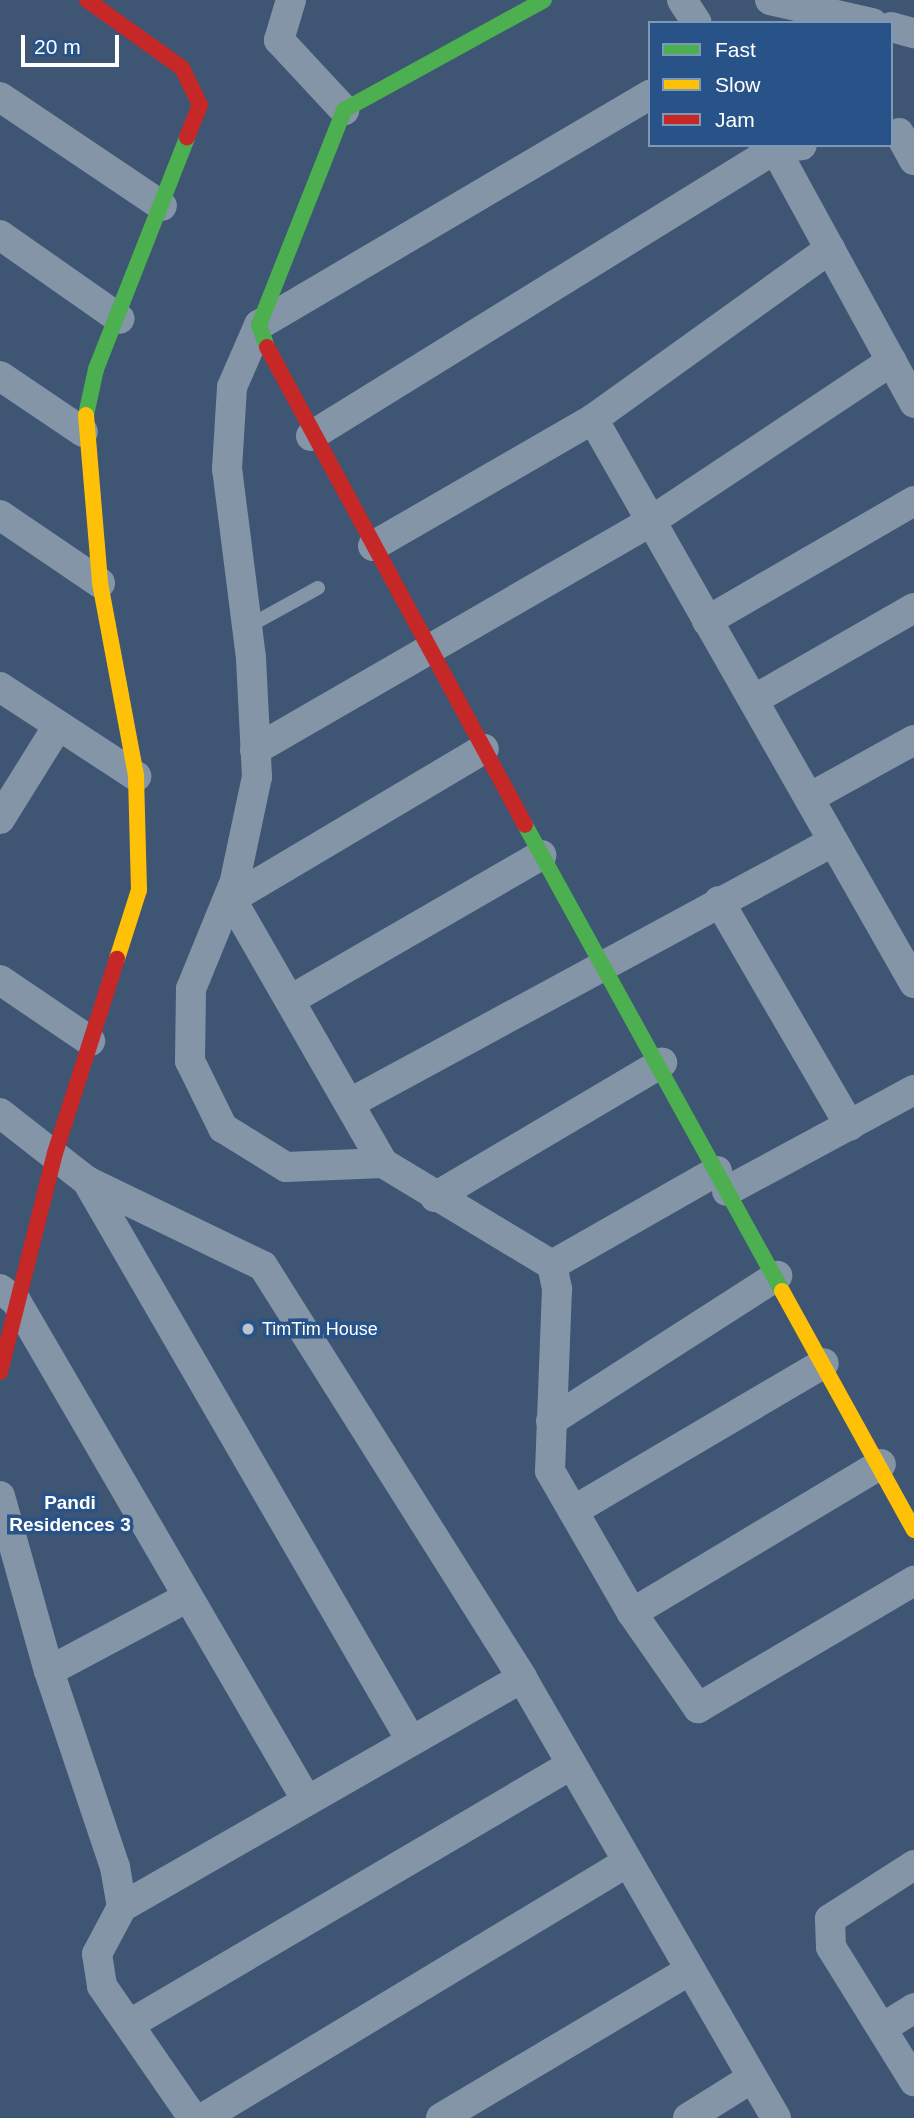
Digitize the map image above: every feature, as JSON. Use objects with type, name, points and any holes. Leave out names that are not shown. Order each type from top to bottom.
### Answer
[{"type":"street","points":[[291,0],[279,40],[344,110]]},
{"type":"street","points":[[383,1163],[285,1167],[223,1128],[190,1061],[191,989],[232,892],[257,777],[247,627],[227,469],[232,387],[344,110],[512,5],[544,0]]},
{"type":"street","points":[[682,0],[696,21]]},
{"type":"street","points":[[770,0],[805,18],[845,21]]},
{"type":"street","points":[[0,1372],[8,1295],[139,890],[136,776],[100,583],[83,432],[96,369],[120,319],[200,106],[182,68],[107,5]]},
{"type":"street","points":[[893,28],[914,33]]},
{"type":"street","points":[[259,325],[648,96]]},
{"type":"street","points":[[0,97],[162,206]]},
{"type":"street","points":[[902,131],[914,160]]},
{"type":"street","points":[[311,436],[781,147]]},
{"type":"street","points":[[783,147],[830,249],[914,403]]},
{"type":"street","points":[[0,235],[120,319]]},
{"type":"street","points":[[373,546],[593,419],[830,249]]},
{"type":"street","points":[[259,325],[276,374],[431,649],[541,855],[662,1063],[722,1181],[881,1464],[914,1530]]},
{"type":"street","points":[[256,750],[651,521],[892,361]]},
{"type":"street","points":[[0,376],[83,432]]},
{"type":"street","points":[[593,419],[707,621],[755,699],[832,842],[914,983]]},
{"type":"street","points":[[707,621],[914,501]]},
{"type":"street","points":[[0,515],[100,583]]},
{"type":"street","points":[[755,699],[914,608]]},
{"type":"street","points":[[0,687],[56,729],[136,776]]},
{"type":"street","points":[[0,819],[56,729]]},
{"type":"street","points":[[809,798],[914,740]]},
{"type":"street","points":[[232,892],[484,749]]},
{"type":"street","points":[[352,1102],[601,962],[832,842]]},
{"type":"street","points":[[292,999],[541,855]]},
{"type":"street","points":[[232,892],[352,1102],[383,1163],[435,1196],[525,1244],[552,1265],[557,1289],[550,1471],[632,1613],[698,1708],[914,1581]]},
{"type":"street","points":[[719,901],[850,1126]]},
{"type":"street","points":[[0,980],[90,1041]]},
{"type":"street","points":[[435,1196],[662,1063]]},
{"type":"street","points":[[552,1265],[722,1181],[850,1126],[914,1090]]},
{"type":"street","points":[[0,1113],[55,1153],[87,1181],[263,1266],[522,1678],[776,2118]]},
{"type":"street","points":[[87,1181],[409,1737]]},
{"type":"street","points":[[551,1421],[777,1276]]},
{"type":"street","points":[[8,1295],[306,1799]]},
{"type":"street","points":[[573,1511],[824,1363]]},
{"type":"street","points":[[632,1613],[881,1464]]},
{"type":"street","points":[[0,1496],[49,1671],[100,1812],[122,1907]]},
{"type":"street","points":[[49,1671],[188,1597]]},
{"type":"street","points":[[193,2118],[102,1986],[97,1954],[122,1907],[409,1737],[522,1678]]},
{"type":"street","points":[[130,2024],[571,1765]]},
{"type":"street","points":[[203,2118],[628,1862]]},
{"type":"street","points":[[914,1865],[830,1919],[831,1947],[884,2027],[914,2081]]},
{"type":"street","points":[[441,2118],[690,1970]]},
{"type":"street","points":[[884,2027],[914,2008]]},
{"type":"street","points":[[688,2118],[752,2078]]},
{"type":"lane","points":[[247,627],[318,589]]},
{"type":"traffic: fast","points":[[267,347],[259,325],[344,110],[544,0]]},
{"type":"traffic: fast","points":[[86,415],[96,369],[187,138]]},
{"type":"traffic: fast","points":[[525,825],[782,1291]]},
{"type":"traffic: slow","points":[[86,415],[100,583],[136,776],[139,890],[117,959]]},
{"type":"traffic: slow","points":[[782,1291],[914,1530]]},
{"type":"traffic: jam","points":[[87,0],[182,68],[200,105],[187,138]]},
{"type":"traffic: jam","points":[[267,347],[525,825]]},
{"type":"traffic: jam","points":[[0,1372],[55,1153],[117,959]]},
{"type":"place","name":"TimTim House","points":[[248,1329]]},
{"type":"district","name":"Pandi Residences 3","points":[[70,1514]]}]
